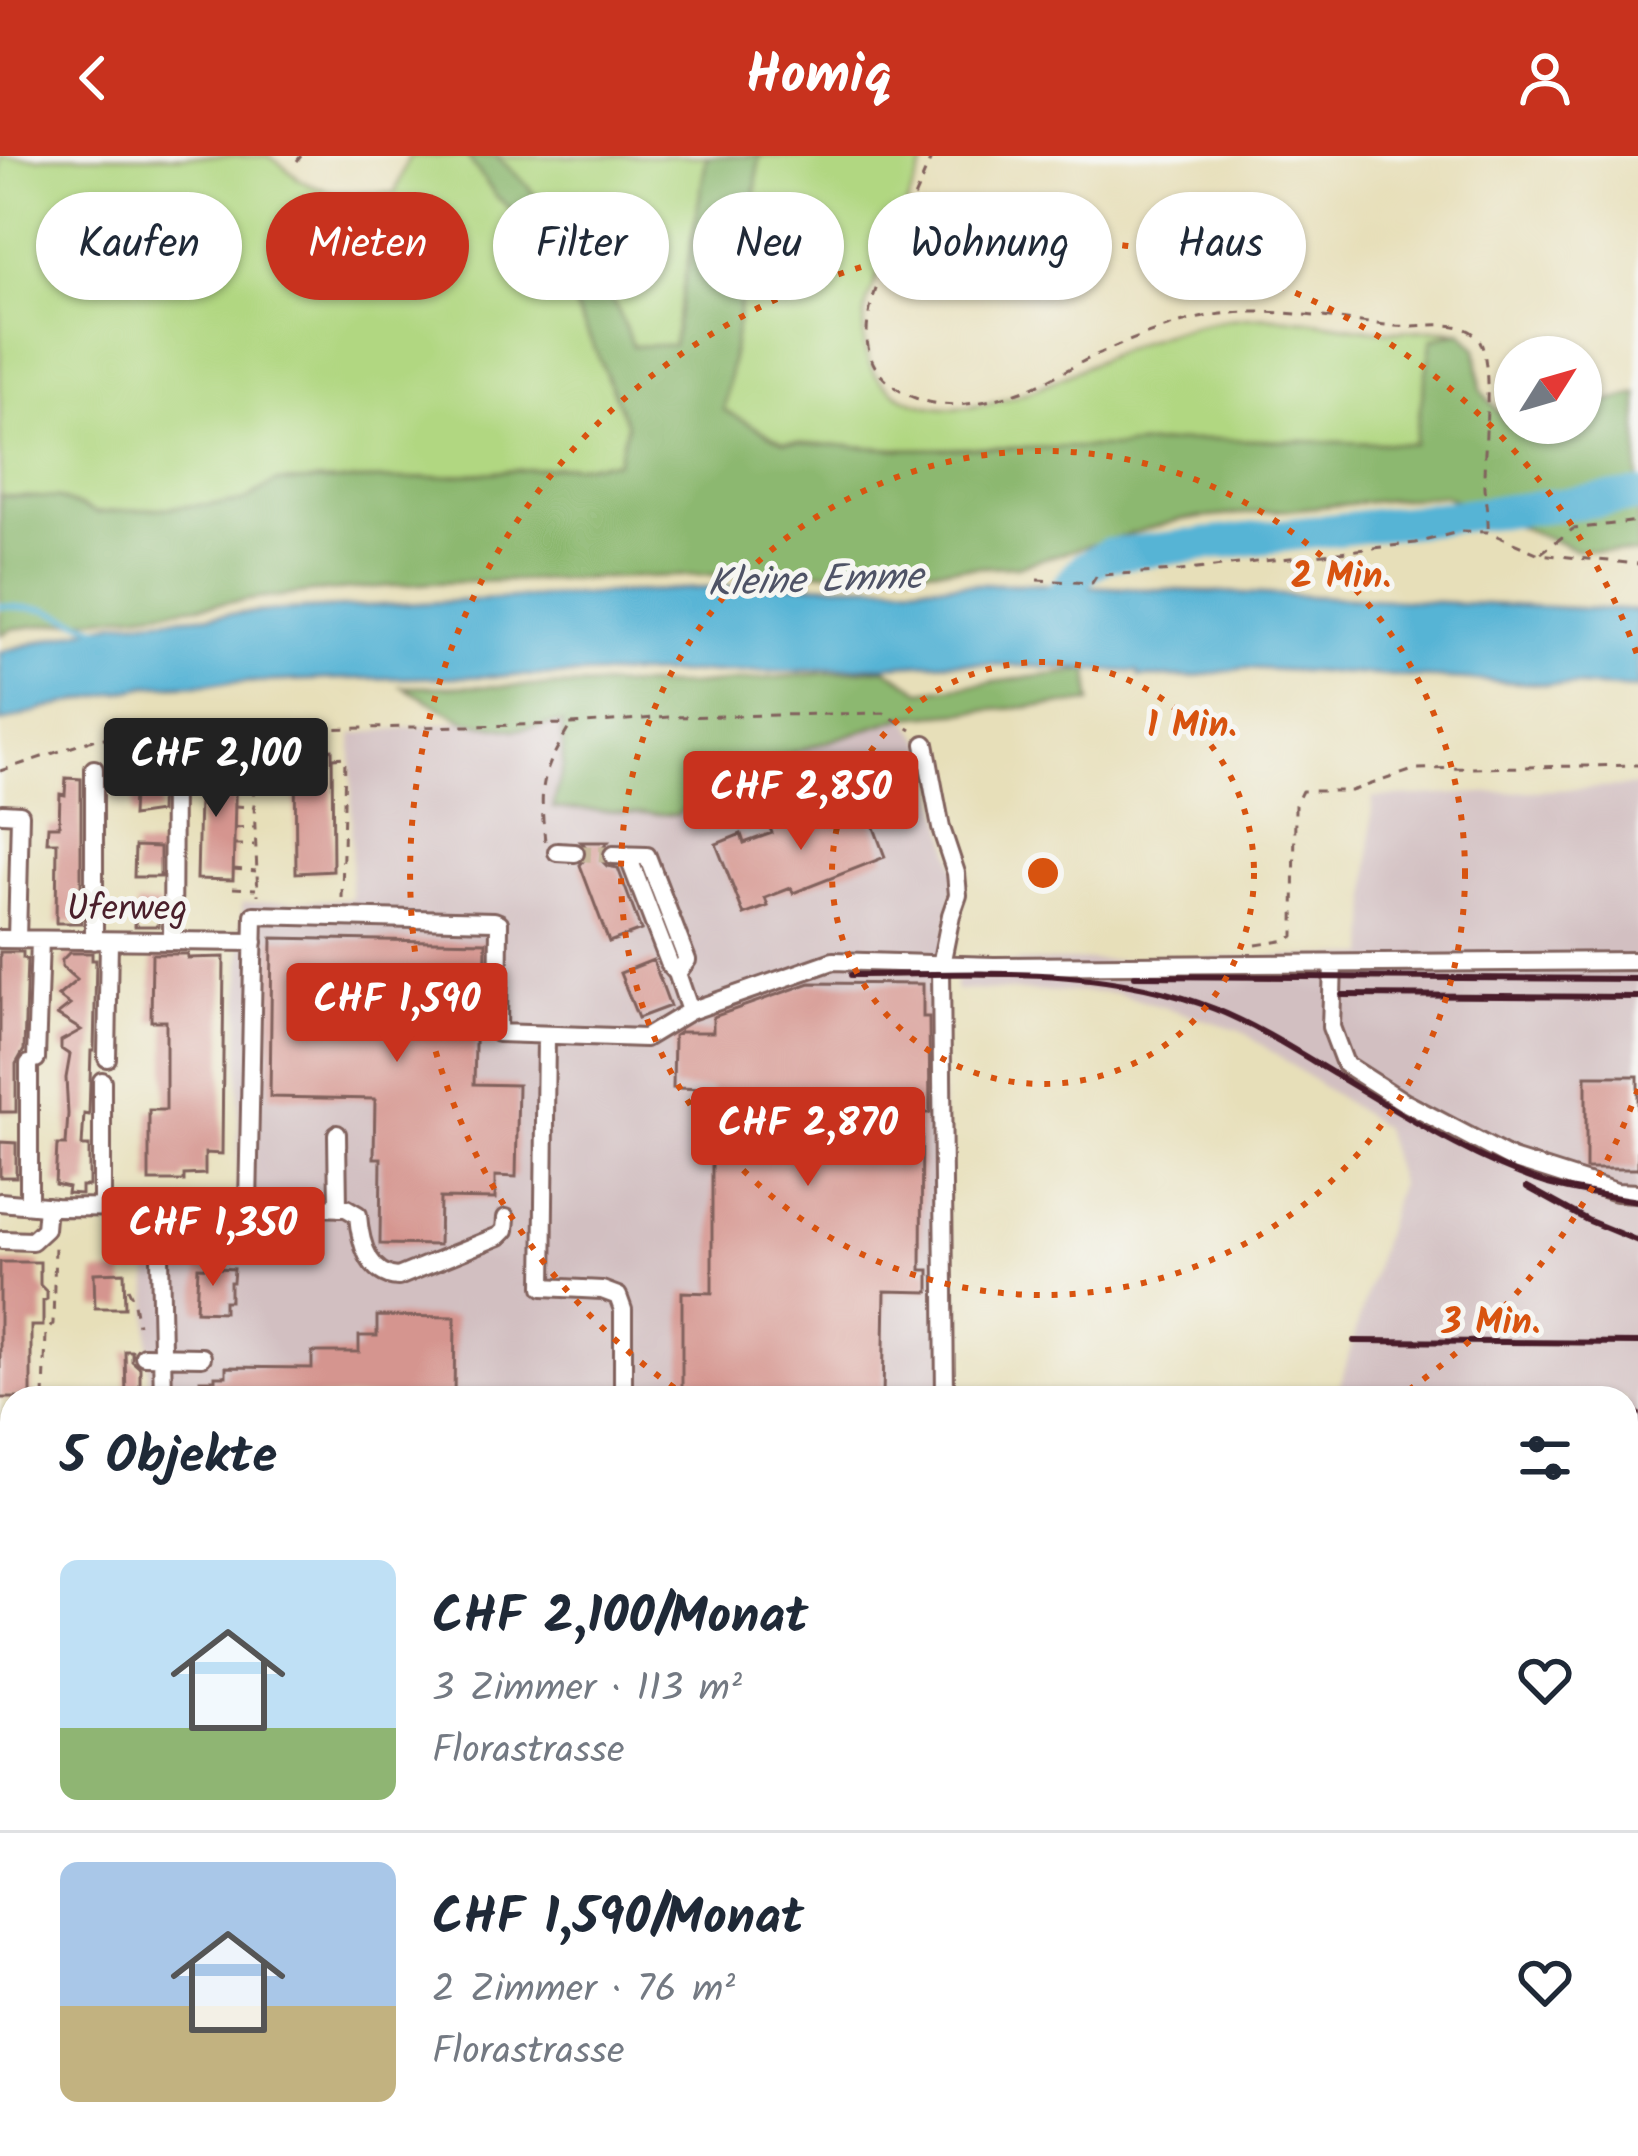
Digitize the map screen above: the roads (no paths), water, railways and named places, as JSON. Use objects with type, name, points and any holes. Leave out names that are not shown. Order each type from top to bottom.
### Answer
[{"type":"street","points":[[925,744],[958,895],[941,964],[945,1386]]},
{"type":"street","points":[[94,769],[106,1058]]},
{"type":"street","points":[[172,940],[173,776]]},
{"type":"street","points":[[2,813],[20,814],[8,939]]},
{"type":"street","points":[[621,855],[690,1011]]},
{"type":"street","points":[[248,1205],[257,915],[499,923],[498,1034],[546,1037],[645,1038],[690,1011],[833,961],[1638,962]]},
{"type":"street","name":"Uferweg","points":[[8,939],[254,942]]},
{"type":"street","points":[[2,1240],[32,1241],[44,1229],[33,1062],[40,940]]},
{"type":"street","points":[[1333,964],[1331,1027],[1345,1064],[1404,1102],[1512,1159],[1616,1192],[1638,1192]]},
{"type":"street","points":[[546,1037],[543,1287],[618,1295],[623,1386]]},
{"type":"street","points":[[102,1081],[102,1207]]},
{"type":"street","points":[[337,1134],[338,1208]]},
{"type":"street","points":[[0,1202],[352,1209],[358,1215],[360,1239],[375,1267],[398,1277],[499,1236],[506,1218]]},
{"type":"street","points":[[159,1208],[153,1356],[160,1386]]},
{"type":"street","points":[[153,1356],[202,1357]]},
{"type":"water","points":[[1036,584],[1638,611],[1638,689],[1245,668],[1190,677],[1139,677],[1138,672],[948,662],[797,671],[147,686],[0,723],[0,652],[116,622],[763,585]]},
{"type":"waterway","points":[[1044,617],[1083,569],[1107,555],[1638,496]]},
{"type":"waterway","points":[[0,606],[45,609],[101,629]]},
{"type":"tunnel","points":[[575,853],[613,855]]},
{"type":"railway","points":[[851,975],[1035,975],[1127,984],[1171,994],[1261,1031],[1492,1162],[1548,1184],[1638,1201]]},
{"type":"railway","points":[[1135,976],[1638,979]]},
{"type":"railway","points":[[1342,995],[1638,997]]},
{"type":"railway","points":[[1527,1187],[1638,1241]]},
{"type":"railway","points":[[1354,1341],[1638,1343]]},
{"type":"water label","name":"Kleine Emme","points":[[815,578]]}]
